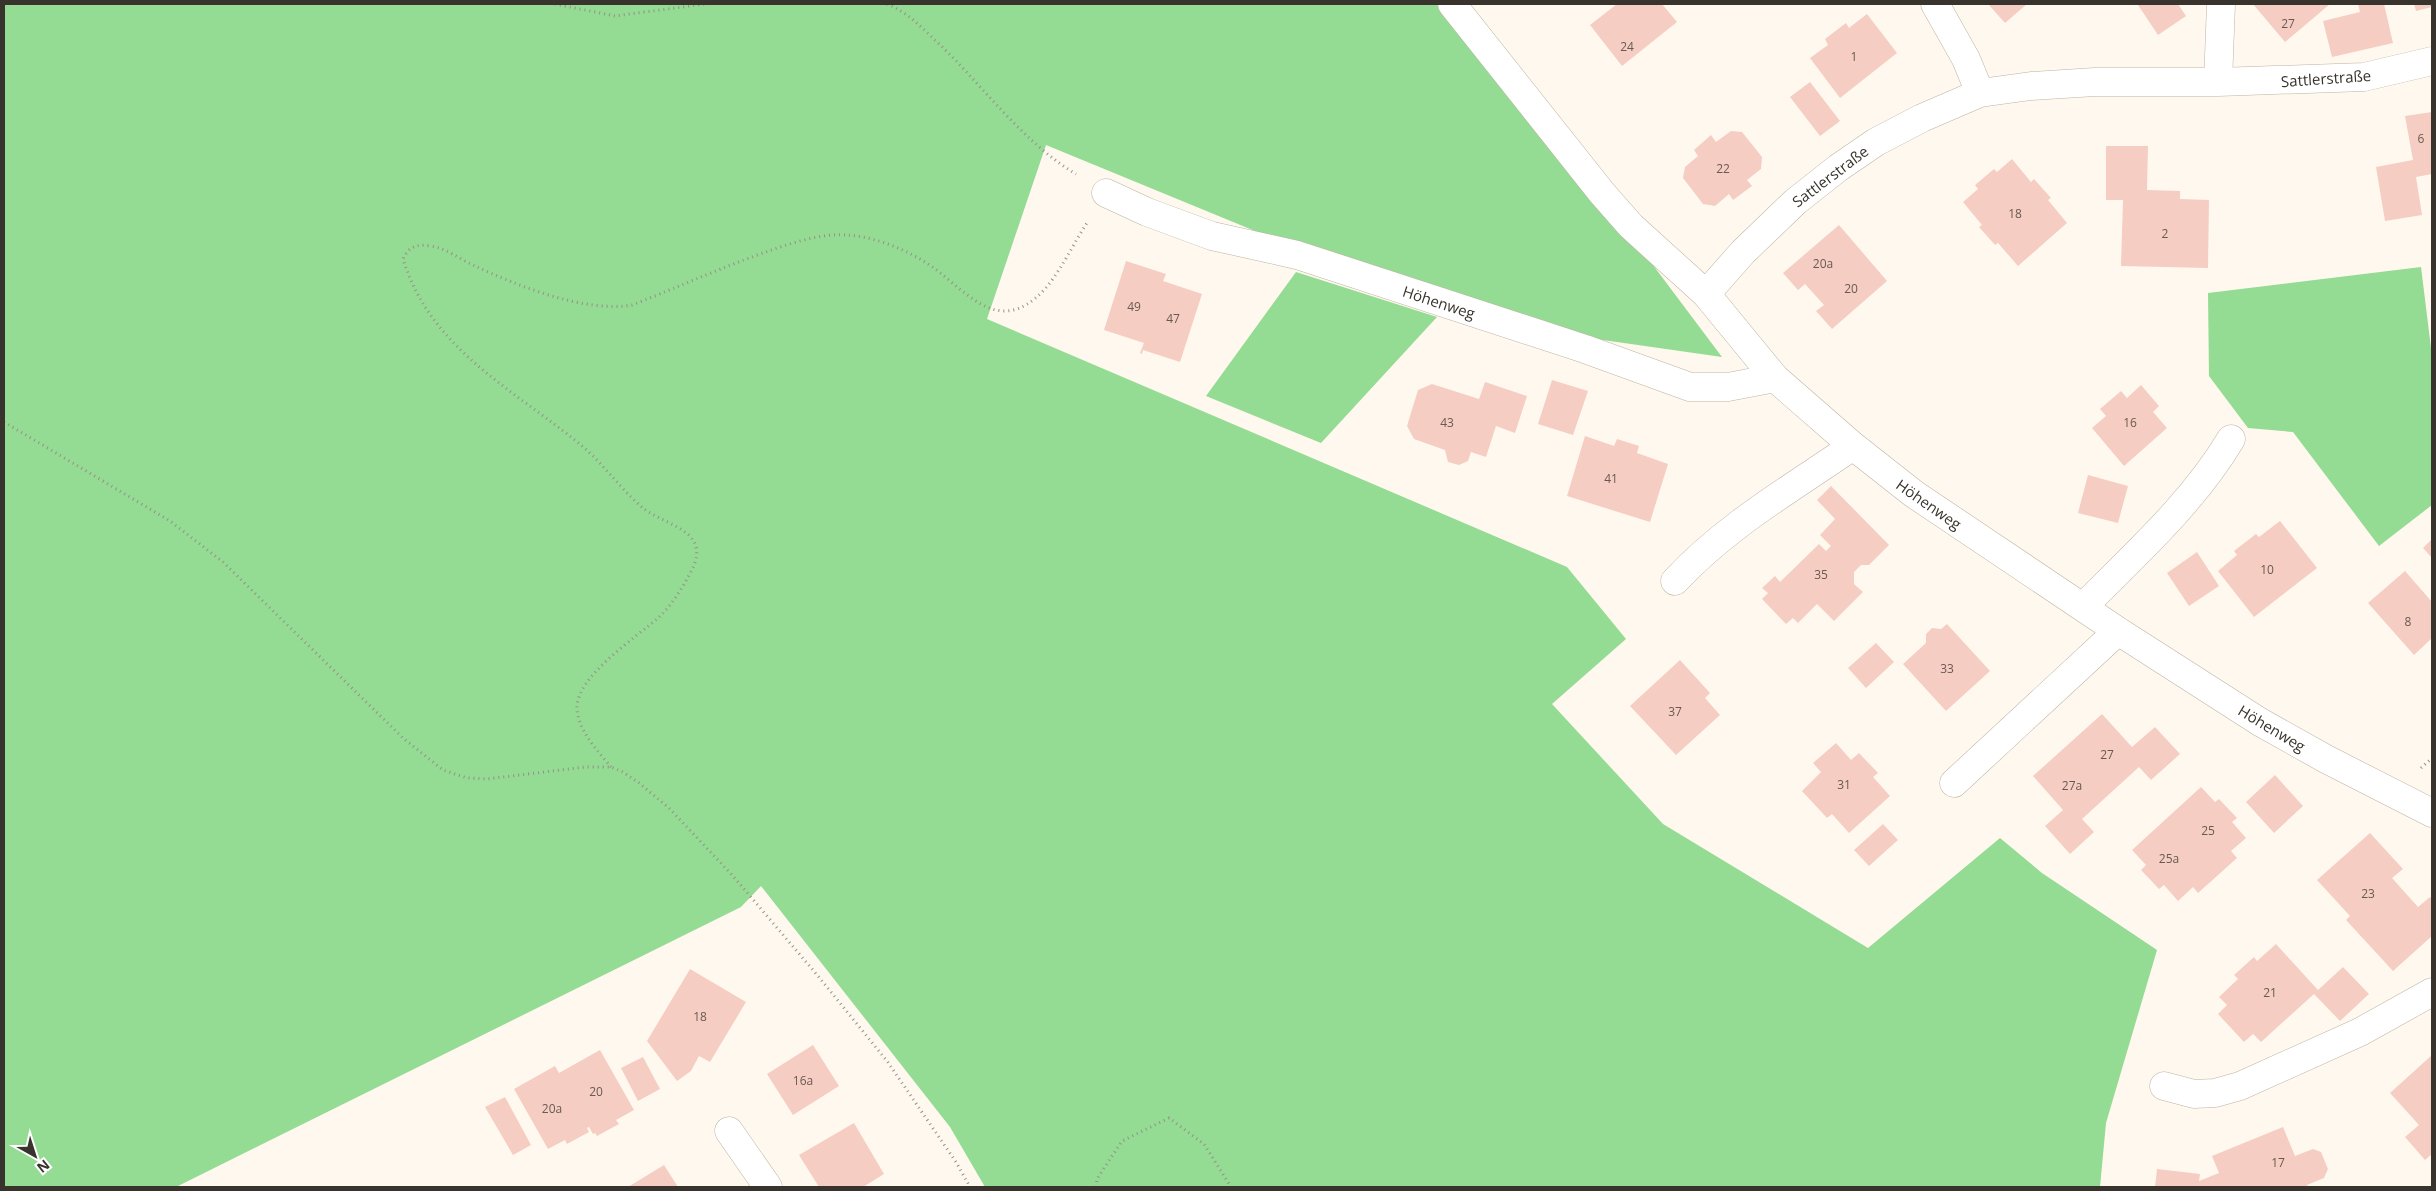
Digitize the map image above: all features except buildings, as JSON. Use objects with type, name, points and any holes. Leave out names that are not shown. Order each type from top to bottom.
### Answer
[{"type":"street","name":"Höhenweg","points":[[1452,4],[1602,193],[1631,226],[1706,294],[1775,378],[1853,446],[1914,494],[2118,631],[2293,742],[2432,813]]},
{"type":"street","points":[[1935,4],[1966,59],[1980,93]]},
{"type":"street","points":[[2218,82],[2221,4]]},
{"type":"street","name":"Sattlerstraße","points":[[1706,294],[1743,252],[1795,202],[1838,168],[1884,138],[1922,118],[1980,93],[2030,86],[2095,82],[2218,82],[2364,77],[2432,61]]},
{"type":"street","name":"Höhenweg","points":[[1106,193],[1147,212],[1212,236],[1296,255],[1586,349],[1690,387],[1728,387],[1775,378]]},
{"type":"street","points":[[2083,607],[2188,500],[2215,466],[2231,440]]},
{"type":"street","points":[[1675,581],[1695,560],[1727,532],[1853,446]]},
{"type":"street","points":[[1954,783],[2118,631]]},
{"type":"street","points":[[2164,1086],[2194,1094],[2215,1093],[2240,1086],[2360,1032],[2432,992]]},
{"type":"street","points":[[729,1131],[768,1187]]},
{"type":"path","points":[[555,4],[614,16],[705,4]]},
{"type":"path","points":[[611,767],[588,739],[579,717],[577,706],[580,697],[585,687],[614,652],[658,618],[672,602],[695,563],[697,547],[693,538],[686,532],[663,521],[642,507],[597,458],[483,373],[453,344],[432,318],[412,283],[402,259],[406,252],[418,245],[441,248],[508,281],[559,298],[617,308],[632,305],[775,249],[812,238],[845,235],[870,237],[899,248],[927,263],[987,309],[1004,311],[1031,301],[1045,289],[1106,193],[1067,169],[1055,159],[1023,130],[954,58],[902,10],[887,4]]},
{"type":"path","points":[[4,422],[170,521],[223,562],[403,738],[443,770],[467,778],[487,779],[585,767],[611,767],[623,772],[669,808],[733,876],[887,1061],[956,1162],[970,1187]]},
{"type":"path","points":[[1096,1187],[1097,1178],[1122,1141],[1170,1118],[1204,1144],[1231,1187]]},
{"type":"green space","points":[[4,4],[1457,4],[1722,357],[1476,322],[1046,145],[987,319],[1567,567],[1626,639],[1552,704],[1663,824],[1868,948],[2000,838],[2042,873],[2157,950],[2106,1123],[2100,1187],[985,1187],[950,1127],[761,886],[741,907],[176,1187],[4,1187]]},
{"type":"green space","points":[[2421,267],[2432,356],[2432,505],[2379,546],[2293,432],[2248,428],[2209,376],[2208,293]]},
{"type":"green space","points":[[1296,272],[1437,317],[1321,443],[1206,396]]}]
